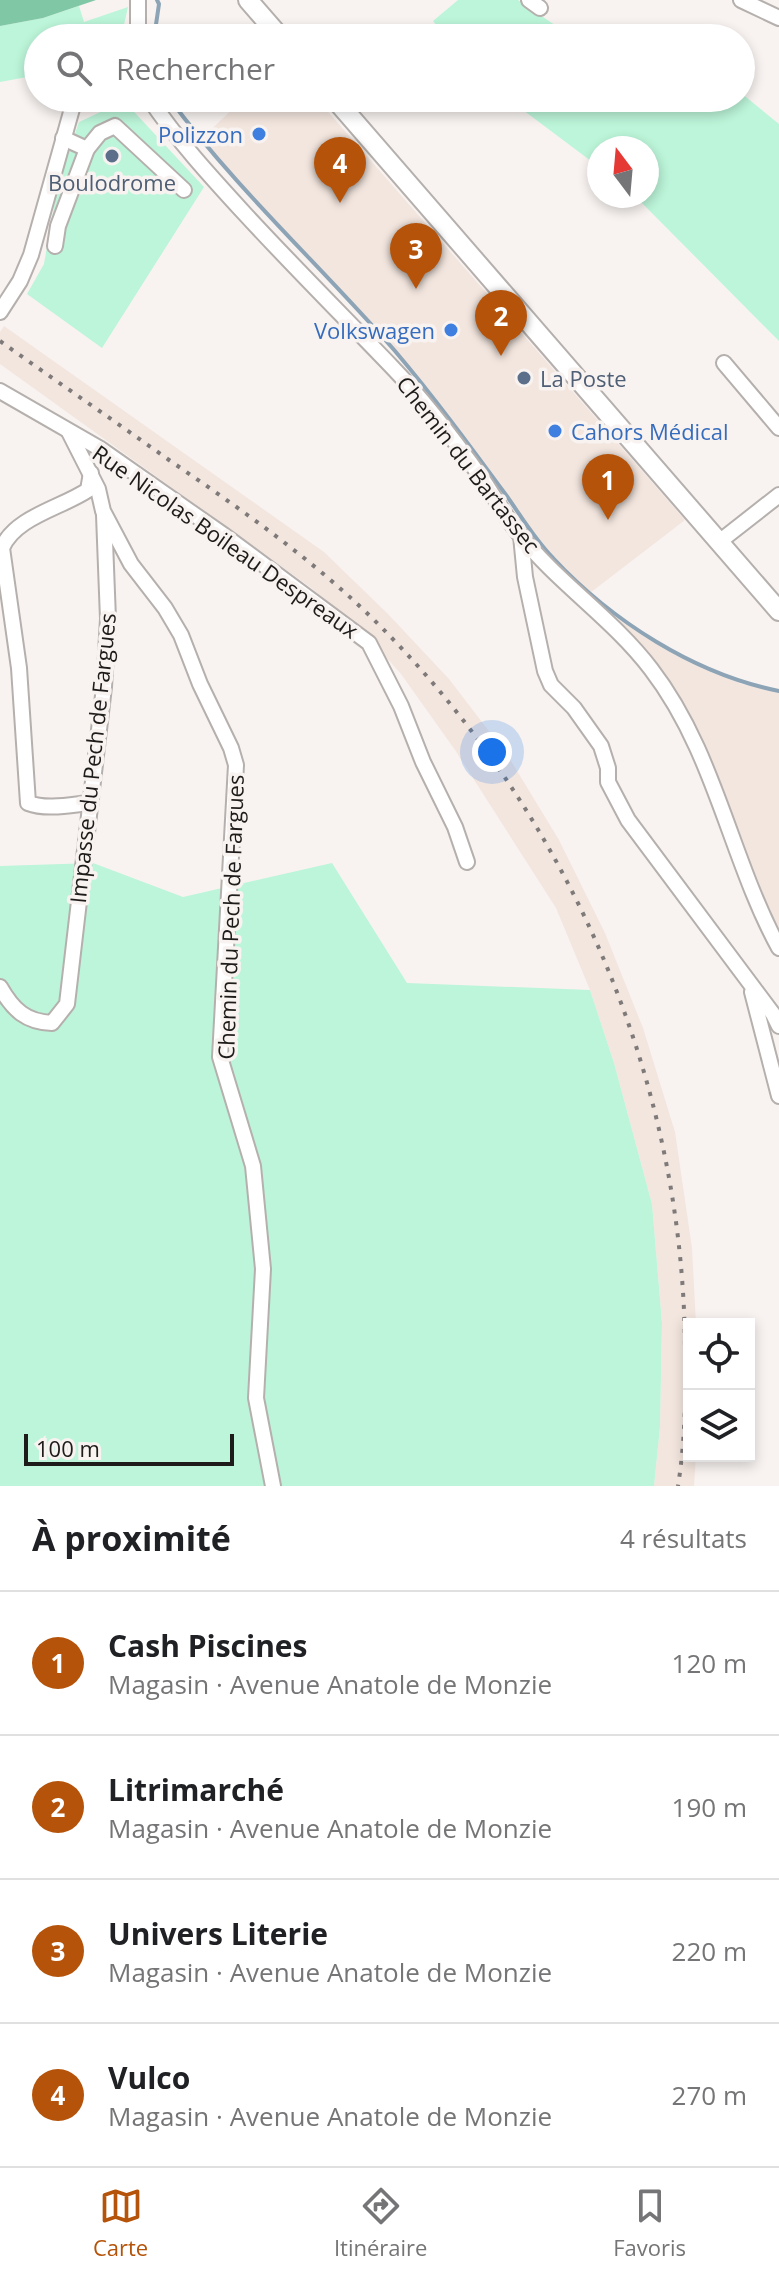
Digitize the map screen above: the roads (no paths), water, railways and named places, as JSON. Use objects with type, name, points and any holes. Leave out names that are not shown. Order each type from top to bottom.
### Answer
[{"type":"main road","points":[[248,0],[269,24]]},
{"type":"main road","points":[[346,112],[779,611]]},
{"type":"street","points":[[138,0],[138,24]]},
{"type":"street","points":[[741,0],[779,18]]},
{"type":"street","points":[[0,312],[20,281],[31,255],[71,112]]},
{"type":"street","name":"Chemin du Bartassec","points":[[158,112],[226,194],[414,390],[521,536],[624,637],[652,670],[674,704],[710,775],[779,948]]},
{"type":"street","points":[[55,246],[58,226],[87,149],[100,133],[115,126],[184,190]]},
{"type":"street","points":[[63,138],[87,149]]},
{"type":"street","points":[[724,363],[779,428]]},
{"type":"street","name":"Rue Nicolas Boileau Despreaux","points":[[0,391],[99,448],[225,536],[369,643],[401,706],[423,762],[455,827],[467,862]]},
{"type":"street","name":"Chemin du Pech de Fargues","points":[[69,432],[91,473],[103,511],[131,564],[165,608],[181,635],[236,765],[220,1057],[253,1166],[263,1269],[256,1398],[273,1486]]},
{"type":"street","points":[[89,803],[33,806],[28,803],[19,668],[2,548],[6,537],[15,528],[69,503],[88,490],[91,473]]},
{"type":"street","points":[[719,542],[779,495]]},
{"type":"street","name":"Impasse du Pech de Fargues","points":[[0,987],[17,1012],[35,1022],[52,1023],[67,1004],[104,687],[108,619],[103,511]]},
{"type":"street","points":[[521,536],[525,577],[545,671],[551,685],[574,708],[601,746],[608,768],[608,782],[628,820],[750,982],[779,1026]]},
{"type":"street","points":[[750,982],[779,1096]]},
{"type":"waterway","points":[[156,24],[157,0]]},
{"type":"waterway","points":[[180,112],[250,196],[395,351],[465,440],[540,544],[576,581],[656,642],[716,672],[779,691]]},
{"type":"railway","points":[[0,341],[254,520],[309,562],[361,608],[452,707],[511,787],[563,873],[605,963],[639,1057],[664,1153],[680,1251],[685,1351],[684,1419],[678,1486]]},
{"type":"place","name":"Polizzon","points":[[259,134]]},
{"type":"place","name":"Boulodrome","points":[[112,156]]},
{"type":"place","name":"Vulco","points":[[340,203]]},
{"type":"place","name":"Univers Literie","points":[[416,289]]},
{"type":"place","name":"Volkswagen","points":[[451,330]]},
{"type":"place","name":"Litrimarché","points":[[501,356]]},
{"type":"place","name":"La Poste","points":[[524,378]]},
{"type":"place","name":"Cahors Médical","points":[[555,431]]},
{"type":"place","name":"Cash Piscines","points":[[608,520]]}]
